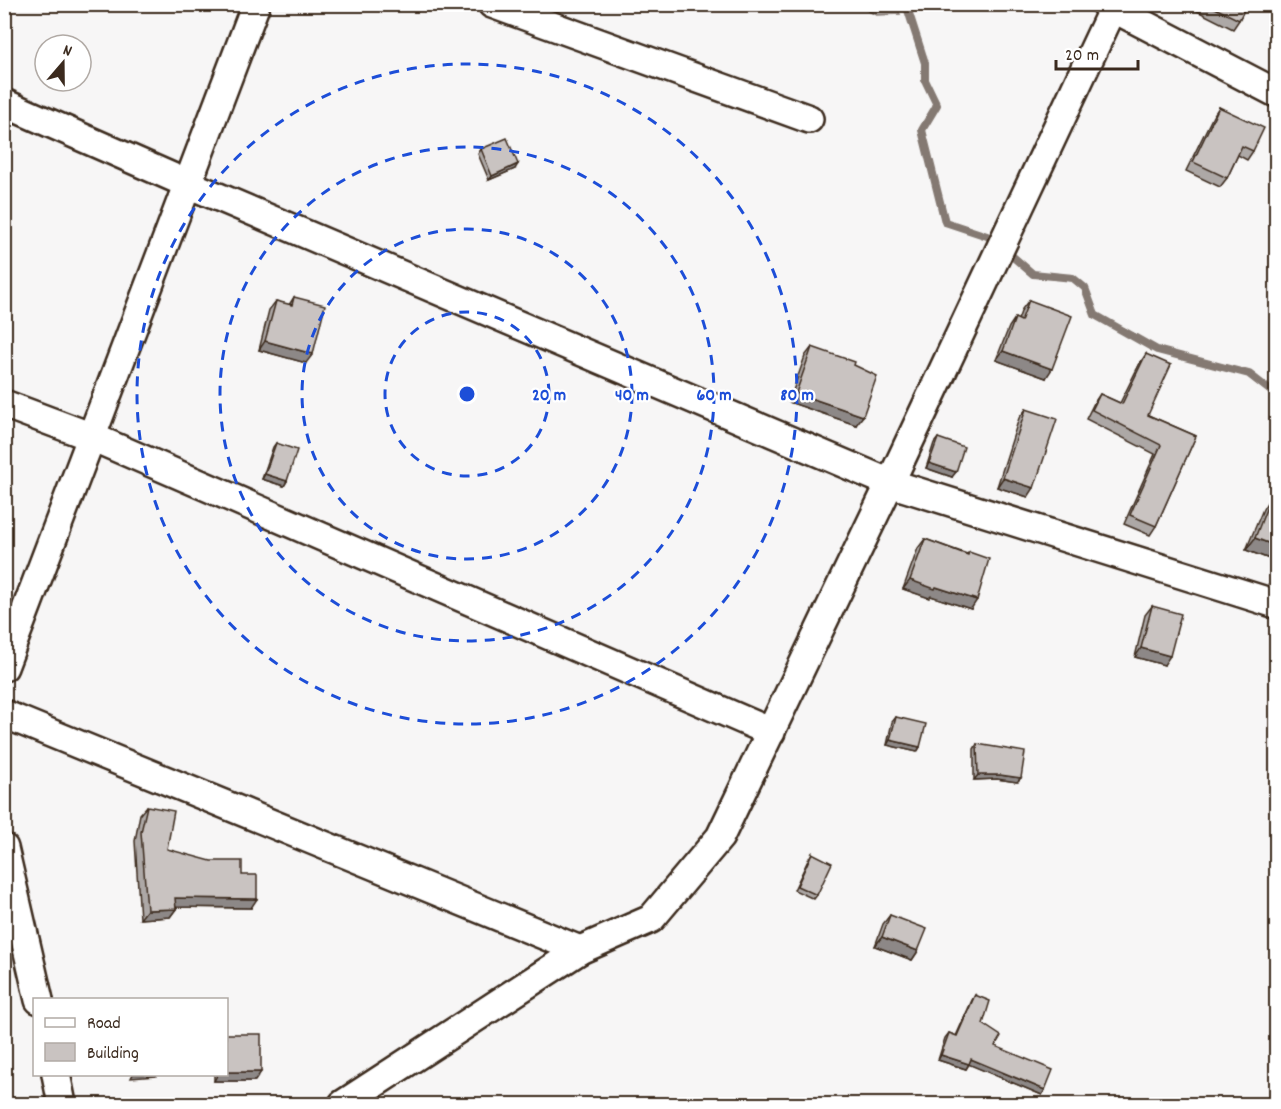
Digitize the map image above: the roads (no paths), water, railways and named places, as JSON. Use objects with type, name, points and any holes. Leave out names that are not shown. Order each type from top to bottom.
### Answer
[{"type":"street","points":[[4,667],[256,4]]},
{"type":"street","points":[[492,4],[809,119]]},
{"type":"street","points":[[343,1104],[580,950],[651,919],[720,837],[1002,245],[1111,6],[1276,93]]},
{"type":"street","points":[[4,103],[188,184],[890,483],[1276,604]]},
{"type":"street","points":[[4,404],[92,437],[771,732]]},
{"type":"street","points":[[4,714],[580,950]]},
{"type":"street","points":[[4,848],[39,998]]},
{"type":"street","points":[[56,1076],[62,1104]]},
{"type":"waterway","points":[[906,4],[925,63],[925,80],[937,105],[922,130],[945,222],[990,237],[1033,274],[1073,278],[1085,288],[1095,315],[1157,350],[1249,374],[1276,395]]}]
